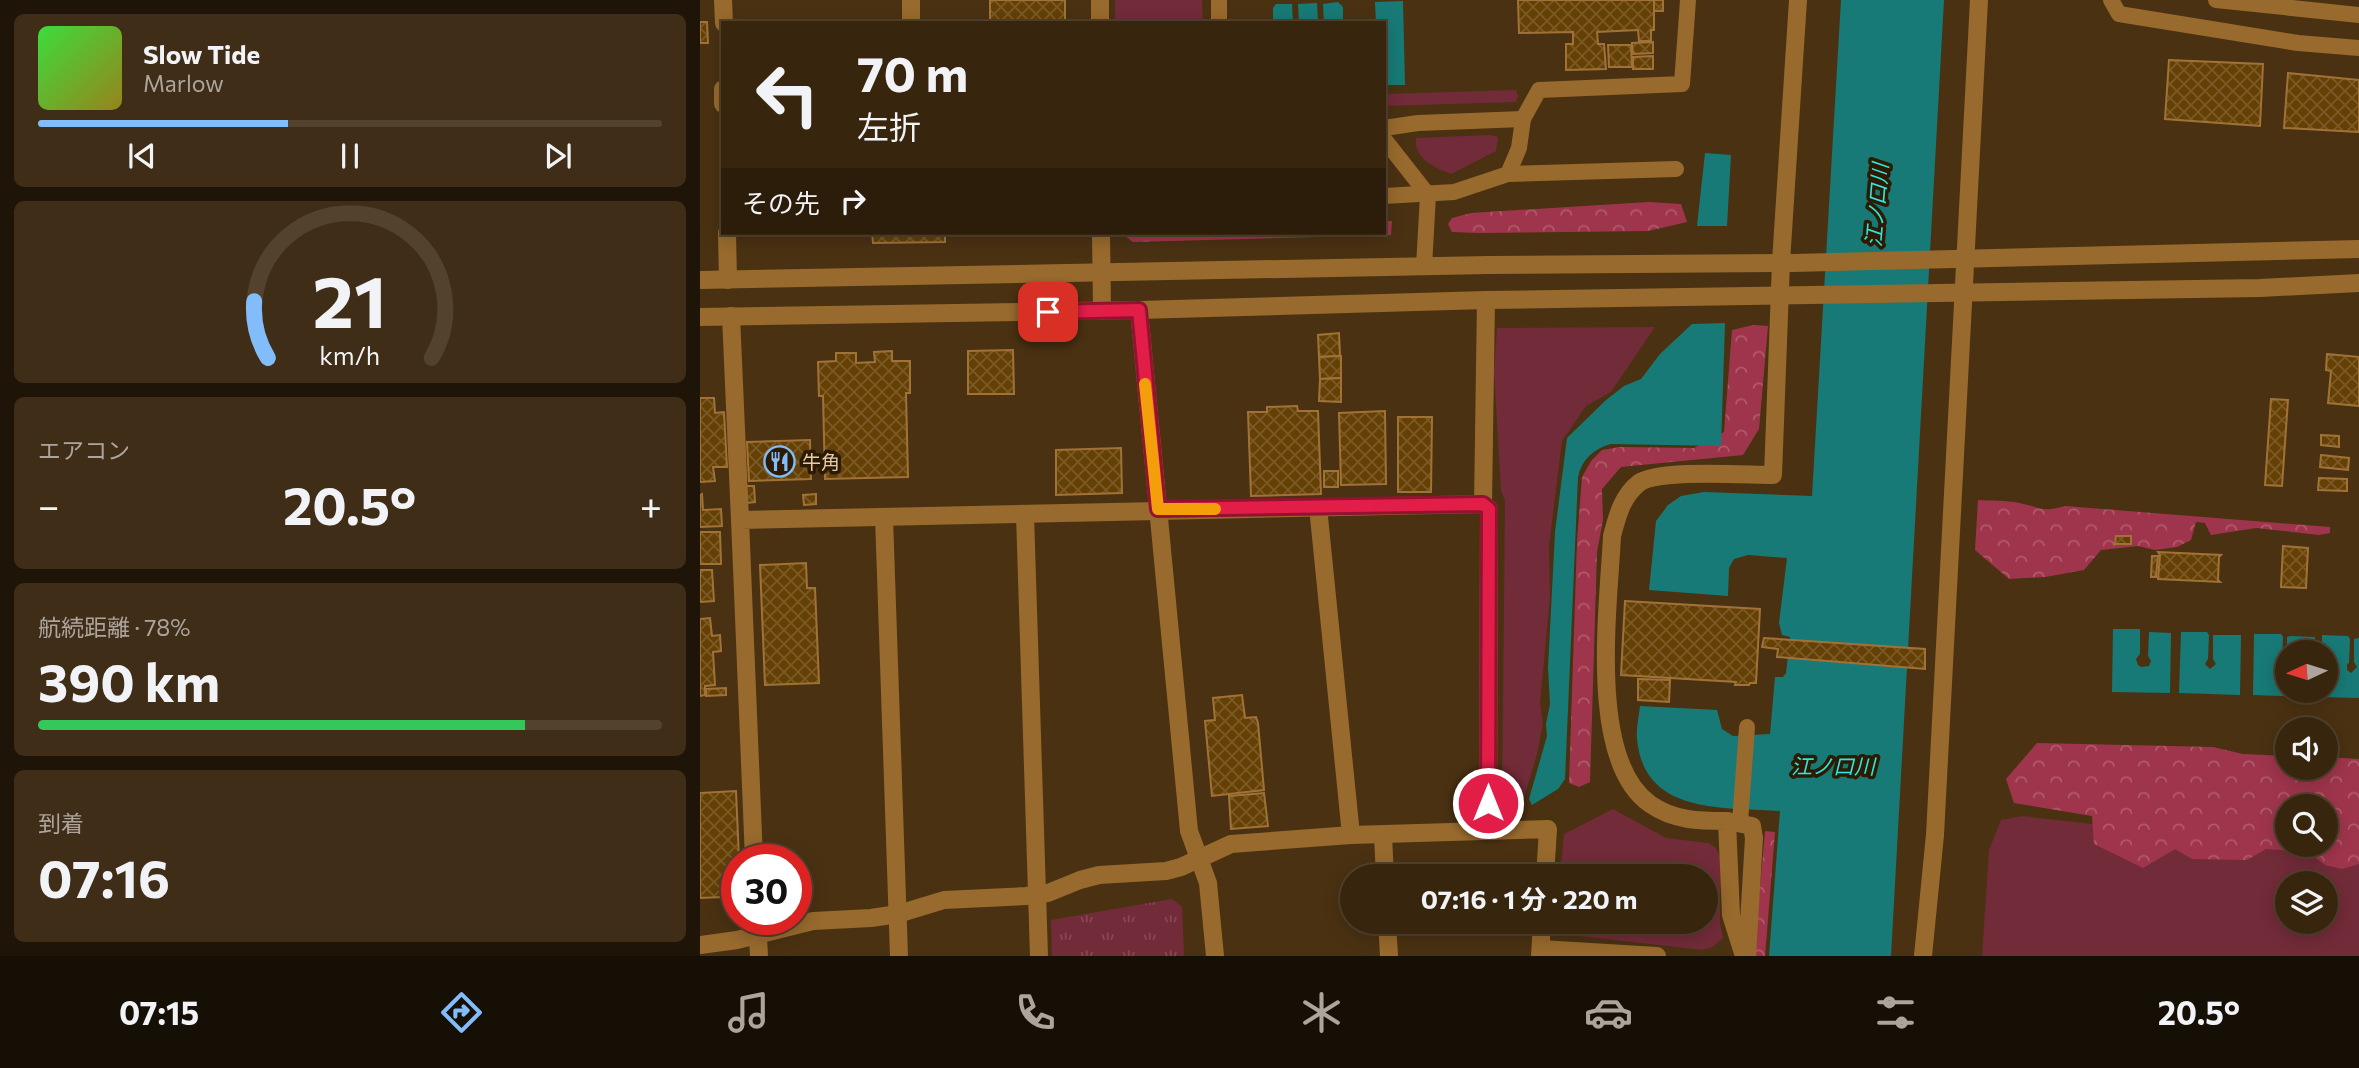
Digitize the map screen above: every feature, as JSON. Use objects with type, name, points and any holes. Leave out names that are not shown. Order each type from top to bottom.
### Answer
[{"type":"street","points":[[723,0],[724,21]]},
{"type":"street","points":[[911,0],[911,21]]},
{"type":"street","points":[[1100,0],[1100,21]]},
{"type":"street","points":[[1745,956],[1754,838],[1752,826],[1736,819],[1690,821],[1649,803],[1634,788],[1612,736],[1605,689],[1612,536],[1628,494],[1650,477],[1773,475],[1786,295],[1798,0]]},
{"type":"street","points":[[1923,956],[1935,835],[1979,0]]},
{"type":"street","points":[[727,235],[728,280]]},
{"type":"street","points":[[1101,235],[1102,311]]},
{"type":"street","points":[[700,281],[1965,259],[2359,249]]},
{"type":"street","points":[[700,317],[1102,311],[1486,300],[2260,288],[2359,283]]},
{"type":"street","points":[[1483,504],[1486,300]]},
{"type":"street","points":[[1139,310],[1189,831],[1208,883],[1215,956]]},
{"type":"street","points":[[731,316],[753,844]]},
{"type":"street","points":[[740,520],[1483,504],[1489,509],[1488,830]]},
{"type":"street","points":[[1318,507],[1351,835]]},
{"type":"street","points":[[1025,515],[1039,956]]},
{"type":"street","points":[[884,517],[900,956]]},
{"type":"street","points":[[1736,819],[1731,915],[1745,956]]},
{"type":"street","points":[[812,920],[898,914],[944,900],[1037,895],[1099,875],[1166,871],[1231,844],[1351,835],[1548,829],[1546,864]]},
{"type":"street","points":[[1383,836],[1384,864]]},
{"type":"street","points":[[1388,934],[1389,956]]},
{"type":"street","points":[[1541,934],[1540,953],[1657,956]]},
{"type":"street","points":[[700,945],[732,935]]},
{"type":"street","points":[[758,935],[759,956]]},
{"type":"lane","points":[[1219,0],[1219,21]]},
{"type":"lane","points":[[1508,174],[1519,148],[1523,120],[1538,90],[1682,84],[1688,0]]},
{"type":"lane","points":[[2111,0],[2119,14],[2298,43],[2359,48]]},
{"type":"lane","points":[[2216,0],[2359,15]]},
{"type":"lane","points":[[1386,128],[1418,123],[1523,120]]},
{"type":"lane","points":[[1386,142],[1428,195],[1424,267]]},
{"type":"lane","points":[[1386,197],[1454,192],[1508,174],[1676,169]]},
{"type":"lane","points":[[1736,819],[1747,727]]},
{"type":"green space","points":[[1115,0],[1202,0],[1203,21],[1115,21]]},
{"type":"green space","points":[[1516,90],[1518,96],[1516,102],[1386,106],[1386,94]]},
{"type":"green space","points":[[1498,137],[1496,151],[1451,174],[1426,161],[1416,145],[1416,138]]},
{"type":"green space","points":[[1649,202],[1681,204],[1687,222],[1648,231],[1480,233],[1452,232],[1448,224],[1452,218],[1471,213]]},
{"type":"green space","points":[[1386,221],[1392,221],[1391,235],[1133,242],[1124,235],[1386,235]]},
{"type":"green space","points":[[1753,325],[1768,326],[1759,429],[1743,455],[1621,467],[1602,489],[1603,520],[1597,552],[1590,782],[1579,787],[1569,783],[1577,541],[1582,477],[1591,461],[1602,450],[1620,447],[1694,448],[1724,432],[1732,330]]},
{"type":"green space","points":[[1655,327],[1611,392],[1586,406],[1562,441],[1549,546],[1550,597],[1540,703],[1543,723],[1521,808],[1509,809],[1502,802],[1505,500],[1501,491],[1494,371],[1497,328]]},
{"type":"green space","points":[[1978,500],[2014,502],[2046,509],[2065,506],[2330,527],[2330,533],[2319,535],[2256,528],[2211,535],[2205,523],[2196,522],[2191,540],[2177,547],[2155,550],[2138,546],[2101,550],[2084,570],[2045,577],[2009,579],[1975,550]]},
{"type":"green space","points":[[2037,743],[2213,747],[2243,754],[2275,755],[2275,780],[2338,780],[2338,758],[2359,759],[2359,864],[2342,869],[2325,865],[2315,857],[2338,857],[2338,794],[2275,794],[2275,850],[2266,849],[2247,860],[2192,859],[2175,849],[2143,868],[2094,844],[2092,816],[2014,803],[2006,779]]},
{"type":"green space","points":[[1613,809],[1666,838],[1709,843],[1716,848],[1720,857],[1720,923],[1723,938],[1703,950],[1561,934],[1718,934],[1718,864],[1561,864],[1564,834]]},
{"type":"green space","points":[[2022,816],[2275,845],[2275,857],[2338,857],[2338,852],[2359,854],[2359,956],[1982,956],[1989,850],[2001,820]]},
{"type":"green space","points":[[1765,831],[1775,832],[1765,956],[1754,956]]},
{"type":"green space","points":[[1172,899],[1182,907],[1184,956],[1052,956],[1051,920]]},
{"type":"water","name":"江ノ口川","points":[[1841,0],[1944,0],[1891,956],[1769,956],[1780,811],[1712,806],[1690,802],[1670,794],[1654,782],[1643,764],[1637,731],[1640,706],[1717,710],[1722,729],[1733,736],[1770,734],[1775,677],[1783,677],[1786,673],[1790,637],[1782,635],[1779,623],[1787,558],[1748,555],[1734,559],[1729,568],[1728,596],[1649,590],[1656,521],[1668,505],[1681,496],[1704,492],[1812,496]]},
{"type":"water","points":[[1403,1],[1405,85],[1386,85],[1386,21],[1376,21],[1375,2]]},
{"type":"water","points":[[1338,2],[1343,7],[1343,21],[1324,21],[1323,4]]},
{"type":"water","points":[[1317,3],[1318,21],[1299,21],[1298,4]]},
{"type":"water","points":[[1276,4],[1292,4],[1293,21],[1273,21],[1273,8]]},
{"type":"water","points":[[1705,153],[1731,155],[1727,226],[1697,226]]},
{"type":"water","points":[[1725,323],[1721,446],[1611,444],[1589,456],[1582,465],[1578,477],[1565,779],[1558,789],[1532,805],[1529,799],[1547,736],[1555,532],[1567,438],[1606,400],[1624,386],[1641,379],[1660,354],[1692,324]]},
{"type":"water","points":[[2113,629],[2140,629],[2140,654],[2136,659],[2141,667],[2149,666],[2151,661],[2148,656],[2149,632],[2171,633],[2170,693],[2112,692]]},
{"type":"water","points":[[2181,632],[2207,632],[2208,659],[2205,664],[2210,669],[2216,664],[2213,659],[2213,635],[2241,635],[2240,695],[2179,693]]},
{"type":"water","points":[[2254,634],[2281,634],[2283,640],[2275,640],[2275,696],[2253,695]]},
{"type":"water","points":[[2322,635],[2348,636],[2347,670],[2351,673],[2357,667],[2354,662],[2354,639],[2359,638],[2359,698],[2338,697],[2338,640],[2322,640]]},
{"type":"water","points":[[2291,636],[2315,637],[2315,640],[2287,640],[2287,637]]},
{"type":"building","points":[[990,0],[1065,0],[1065,21],[990,21]]},
{"type":"building","points":[[1518,0],[1654,0],[1654,30],[1651,30],[1651,41],[1639,41],[1638,30],[1597,32],[1598,44],[1604,44],[1606,69],[1566,70],[1566,44],[1573,44],[1573,32],[1519,33]]},
{"type":"building","points":[[1654,0],[1663,0],[1663,11],[1654,11]]},
{"type":"building","points":[[700,22],[707,22],[708,43],[700,43]]},
{"type":"building","points":[[1653,42],[1653,53],[1633,54],[1632,43]]},
{"type":"building","points":[[1608,45],[1631,45],[1632,67],[1609,67]]},
{"type":"building","points":[[1653,56],[1653,69],[1633,69],[1633,57]]},
{"type":"building","points":[[2169,60],[2263,64],[2260,126],[2165,119]]},
{"type":"building","points":[[2288,73],[2359,80],[2359,132],[2284,128]]},
{"type":"building","points":[[872,235],[945,235],[945,242],[873,243]]},
{"type":"building","points":[[992,235],[1086,235],[992,236]]},
{"type":"building","points":[[1339,333],[1340,356],[1319,357],[1318,335]]},
{"type":"building","points":[[1013,350],[1014,394],[968,394],[968,351]]},
{"type":"building","points":[[892,351],[892,361],[910,361],[910,393],[906,393],[908,477],[825,479],[823,396],[819,396],[818,362],[836,361],[836,353],[856,353],[856,363],[875,362],[874,352]]},
{"type":"building","points":[[2327,354],[2359,357],[2359,406],[2328,403],[2331,371],[2326,370]]},
{"type":"building","points":[[1341,356],[1341,378],[1320,379],[1319,357]]},
{"type":"building","points":[[1341,378],[1341,402],[1319,401],[1320,379]]},
{"type":"building","points":[[700,398],[714,398],[715,413],[724,412],[727,467],[713,467],[715,481],[700,482]]},
{"type":"building","points":[[2271,399],[2288,400],[2282,486],[2265,485]]},
{"type":"building","points":[[1297,406],[1298,411],[1318,411],[1321,494],[1251,496],[1248,412],[1267,412],[1267,407]]},
{"type":"building","points":[[1385,411],[1386,484],[1341,485],[1339,413]]},
{"type":"building","points":[[1398,417],[1432,417],[1431,492],[1398,492]]},
{"type":"building","points":[[2321,435],[2339,436],[2339,447],[2321,445]]},
{"type":"building","name":"牛角","points":[[810,440],[811,479],[749,481],[747,442]]},
{"type":"building","points":[[1121,448],[1122,493],[1056,495],[1056,450]]},
{"type":"building","points":[[2321,455],[2349,458],[2348,470],[2320,467]]},
{"type":"building","points":[[1324,471],[1338,471],[1338,487],[1324,487]]},
{"type":"building","points":[[2319,478],[2347,479],[2347,491],[2318,490]]},
{"type":"building","points":[[746,486],[754,486],[755,502],[747,503]]},
{"type":"building","points":[[702,494],[703,510],[721,509],[722,526],[700,527]]},
{"type":"building","points":[[816,494],[816,504],[804,505],[803,495]]},
{"type":"building","points":[[700,532],[720,532],[721,564],[700,564]]},
{"type":"building","points":[[2116,536],[2131,536],[2131,544],[2115,544]]},
{"type":"building","points":[[2283,546],[2308,548],[2306,588],[2281,587]]},
{"type":"building","points":[[2158,552],[2221,555],[2220,582],[2158,579]]},
{"type":"building","points":[[2152,556],[2158,556],[2156,577],[2151,577]]},
{"type":"building","points":[[806,563],[807,588],[815,588],[819,683],[765,685],[760,565]]},
{"type":"building","points":[[700,570],[712,570],[714,601],[700,602]]},
{"type":"building","points":[[1625,601],[1760,609],[1756,683],[1735,685],[1736,682],[1621,675]]},
{"type":"building","points":[[710,618],[712,636],[720,635],[721,651],[713,652],[715,685],[705,686],[705,695],[700,696],[700,619]]},
{"type":"building","points":[[1764,638],[1925,649],[1925,669],[1777,657],[1778,649],[1762,647]]},
{"type":"building","points":[[1638,679],[1670,680],[1669,702],[1638,700]]},
{"type":"building","points":[[726,688],[726,695],[706,696],[706,689]]},
{"type":"building","points":[[1242,695],[1245,718],[1256,717],[1258,723],[1264,790],[1212,796],[1205,721],[1215,720],[1213,698]]},
{"type":"building","points":[[736,791],[738,844],[721,844],[721,897],[700,898],[700,793]]},
{"type":"building","points":[[1264,793],[1268,826],[1231,829],[1229,796]]},
{"type":"slow traffic","points":[[1145,384],[1158,509],[1215,509]]},
{"type":"place","name":"牛角","points":[[779,461]]},
{"type":"route","points":[[1048,312],[1139,310],[1158,509],[1483,504],[1489,509],[1488,803]]}]
